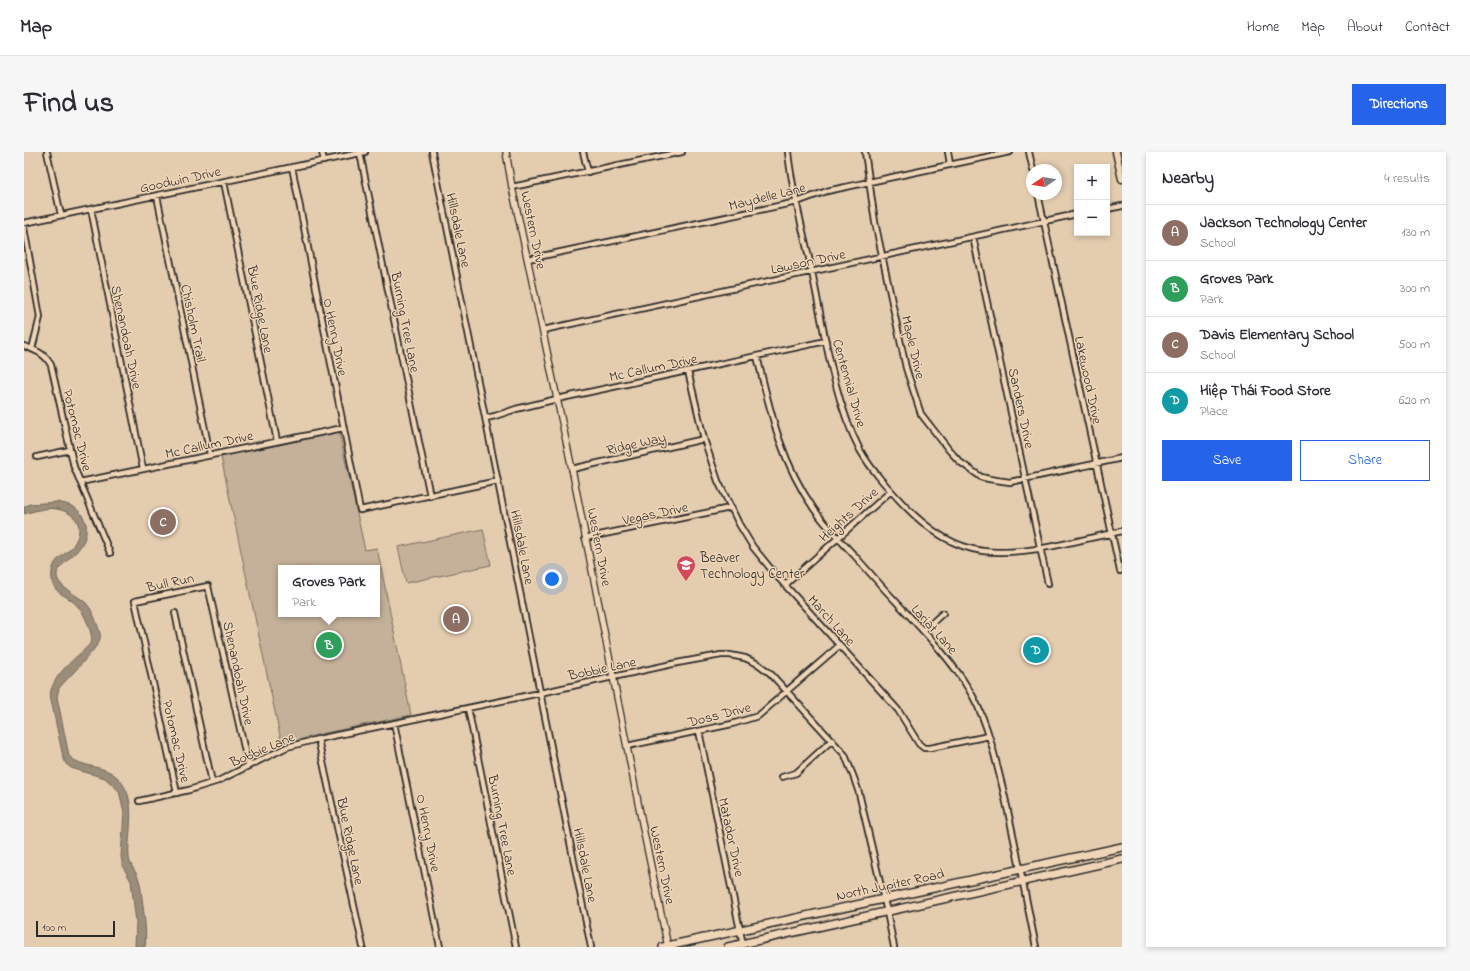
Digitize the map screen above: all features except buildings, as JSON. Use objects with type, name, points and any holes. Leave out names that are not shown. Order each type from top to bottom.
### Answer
[{"type":"main road","points":[[1116,152],[1122,179]]},
{"type":"main road","name":"North Jupiter Road","points":[[666,947],[1122,847]]},
{"type":"main road","points":[[1099,852],[1102,863]]},
{"type":"main road","name":"North Jupiter Road","points":[[728,947],[743,945],[1122,859]]},
{"type":"street","points":[[47,152],[61,215]]},
{"type":"street","points":[[322,152],[324,161]]},
{"type":"street","name":"Goodwin Drive","points":[[24,224],[362,152]]},
{"type":"street","name":"Burning Tree Lane","points":[[362,152],[430,496]]},
{"type":"street","name":"Hillsdale Lane","points":[[432,152],[591,947]]},
{"type":"street","name":"Western Drive","points":[[506,152],[512,188],[572,469],[666,947]]},
{"type":"street","points":[[583,152],[588,172]]},
{"type":"street","points":[[655,152],[656,158]]},
{"type":"street","points":[[512,188],[682,152]]},
{"type":"street","name":"Centennial Drive","points":[[788,152],[792,186],[797,202],[826,341],[844,413],[861,451],[872,468],[891,491],[914,515],[932,530],[964,547],[982,551],[1015,553],[1122,531]]},
{"type":"street","name":"Maple Drive","points":[[865,152],[875,222],[906,368],[922,414],[931,428],[960,462],[981,477],[989,480],[1010,482],[1122,458]]},
{"type":"street","points":[[948,152],[950,164]]},
{"type":"street","name":"Maydelle Lane","points":[[528,258],[797,202],[827,190],[1010,152]]},
{"type":"street","points":[[1029,152],[1032,164]]},
{"type":"street","name":"O Henry Drive","points":[[292,167],[360,510],[430,496]]},
{"type":"street","name":"Blue Ridge Lane","points":[[224,182],[277,441]]},
{"type":"street","name":"Chisholm Trail","points":[[157,196],[210,454]]},
{"type":"street","name":"Lakewood Drive","points":[[1039,200],[1120,571]]},
{"type":"street","points":[[1110,208],[1122,206]]},
{"type":"street","name":"Shenandoah Drive","points":[[91,209],[143,469]]},
{"type":"street","name":"Lawson Drive","points":[[543,330],[1074,215]]},
{"type":"street","points":[[24,228],[40,317],[32,349]]},
{"type":"street","name":"Sanders Drive","points":[[973,237],[1048,584]]},
{"type":"street","name":"Mc Callum Drive","points":[[486,418],[496,416],[516,408],[826,341]]},
{"type":"street","name":"Potomac Drive","points":[[24,346],[47,357],[51,366],[74,467],[110,553]]},
{"type":"street","name":"Lariat Lane","points":[[757,356],[775,428],[788,462],[812,506],[838,538],[939,648],[969,688],[980,709],[990,736],[1023,881],[1036,947]]},
{"type":"street","name":"March Lane","points":[[688,371],[704,439],[718,481],[730,508],[753,547],[785,585],[898,710],[919,744],[924,748],[990,736]]},
{"type":"street","name":"Mc Callum Drive","points":[[80,482],[210,454],[343,428]]},
{"type":"street","name":"Ridge Way","points":[[572,469],[704,439]]},
{"type":"street","points":[[37,456],[70,450]]},
{"type":"street","points":[[430,496],[498,481]]},
{"type":"street","name":"Heights Drive","points":[[785,585],[891,491]]},
{"type":"street","name":"Vegas Drive","points":[[585,538],[730,508]]},
{"type":"street","name":"Shenandoah Drive","points":[[208,586],[248,765]]},
{"type":"street","name":"Bull Run","points":[[135,601],[208,586]]},
{"type":"street","name":"Potomac Drive","points":[[135,601],[177,793]]},
{"type":"street","points":[[175,613],[212,782]]},
{"type":"street","points":[[923,631],[943,613]]},
{"type":"street","name":"Doss Drive","points":[[627,746],[732,724],[758,716],[840,645]]},
{"type":"street","name":"Bobbie Lane","points":[[139,801],[177,793],[212,782],[287,747],[318,739],[677,663],[730,655],[746,658],[758,664],[770,673],[845,755],[854,778],[887,912],[894,947]]},
{"type":"street","name":"Burning Tree Lane","points":[[468,708],[516,947]]},
{"type":"street","name":"O Henry Drive","points":[[394,723],[440,947]]},
{"type":"street","name":"Matador Drive","points":[[700,731],[743,945]]},
{"type":"street","name":"Blue Ridge Lane","points":[[318,739],[363,947]]},
{"type":"street","points":[[782,777],[796,773],[832,740]]},
{"type":"shaded area","points":[[339,432],[365,550],[377,548],[411,715],[316,735],[282,745],[221,457]]},
{"type":"shaded area","points":[[57,502],[74,507],[83,516],[86,522],[86,533],[84,540],[76,552],[58,570],[58,579],[64,587],[88,605],[100,632],[100,639],[82,664],[59,688],[57,697],[69,756],[80,763],[107,770],[113,774],[118,778],[128,796],[131,816],[129,858],[140,884],[146,935],[145,947],[135,947],[136,922],[131,881],[123,867],[121,857],[124,812],[119,791],[105,778],[71,768],[66,764],[63,757],[50,695],[55,680],[65,667],[89,645],[92,640],[88,623],[79,608],[71,600],[56,590],[52,579],[52,571],[55,563],[72,547],[77,538],[79,527],[77,522],[70,514],[57,509],[45,509],[24,514],[24,507],[30,504]]},
{"type":"shaded area","points":[[483,529],[491,565],[406,583],[398,547]]},
{"type":"place","name":"Davis Elementary School","points":[[163,522]]},
{"type":"place","name":"Beaver Technology Center","points":[[686,582]]},
{"type":"place","name":"Jackson Technology Center","points":[[456,619]]},
{"type":"place","name":"Groves Park","points":[[329,645]]},
{"type":"place","name":"Hiệp Thái Food Store","points":[[1036,650]]}]
